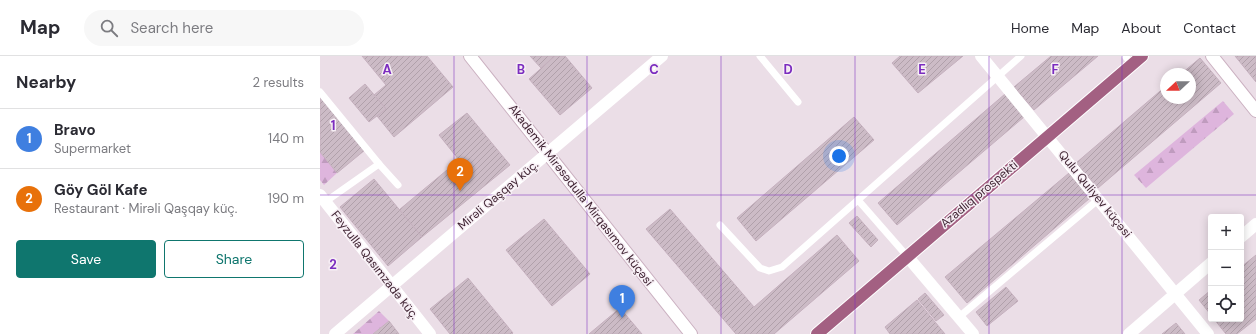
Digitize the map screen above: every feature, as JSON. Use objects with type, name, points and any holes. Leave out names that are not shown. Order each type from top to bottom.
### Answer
[{"type":"main road","name":"Azadlıq prospekti","points":[[817,334],[1048,136],[1129,60],[1142,56]]},
{"type":"street","name":"Akademik Mirəsədulla Mirqasımov küçəsi","points":[[470,56],[691,334]]},
{"type":"street","name":"Mirəli Qaşqay küç.","points":[[335,334],[662,56]]},
{"type":"street","name":"Qulu Quliyev küçəsi","points":[[981,56],[1048,136],[1208,334]]},
{"type":"street","points":[[1212,56],[1256,111]]},
{"type":"street","name":"Feyzulla Qasımzadə küç.","points":[[323,199],[430,334]]},
{"type":"street","points":[[1244,234],[1256,224]]},
{"type":"street","points":[[907,256],[973,334]]},
{"type":"street","points":[[1129,334],[1208,266]]},
{"type":"lane","points":[[760,56],[798,102]]},
{"type":"lane","points":[[720,225],[760,268],[770,271],[782,266],[1021,56]]},
{"type":"lane","points":[[320,92],[398,185]]},
{"type":"lane","points":[[323,199],[379,164]]},
{"type":"lane","points":[[959,317],[1099,199]]},
{"type":"lane","points":[[858,200],[907,256]]},
{"type":"green space","points":[[1223,101],[1234,114],[1146,188],[1134,175]]},
{"type":"green space","points":[[320,152],[337,173],[324,185],[320,180]]},
{"type":"green space","points":[[379,311],[389,321],[373,334],[353,334]]},
{"type":"building","points":[[362,56],[427,56],[453,87],[394,137],[377,116],[386,109],[374,95],[386,85]]},
{"type":"building","points":[[530,56],[555,56],[541,68]]},
{"type":"building","points":[[555,56],[565,56],[592,88],[560,115],[529,79]]},
{"type":"building","points":[[900,56],[963,56],[918,93],[892,63]]},
{"type":"building","points":[[1051,56],[1098,56],[1034,110],[1014,87]]},
{"type":"building","points":[[1235,56],[1256,56],[1256,82]]},
{"type":"building","points":[[1200,58],[1221,83],[1098,188],[1076,163],[1160,91],[1160,104],[1196,104],[1196,68],[1188,68]]},
{"type":"building","points":[[365,84],[386,109],[369,122],[349,98]]},
{"type":"building","points":[[1005,94],[1024,117],[897,225],[878,203]]},
{"type":"building","points":[[320,96],[365,150],[337,173],[320,152]]},
{"type":"building","points":[[467,113],[510,165],[422,237],[399,210],[459,160],[439,135]]},
{"type":"building","points":[[854,117],[874,140],[756,241],[737,218]]},
{"type":"building","points":[[1069,173],[1090,198],[967,303],[945,277]]},
{"type":"building","points":[[374,179],[422,237],[388,266],[340,207]]},
{"type":"building","points":[[670,209],[754,307],[837,235],[859,261],[774,334],[736,334],[646,229]]},
{"type":"building","points":[[857,216],[878,240],[871,247],[849,223]]},
{"type":"building","points":[[544,219],[590,274],[552,306],[506,250]]},
{"type":"building","points":[[1256,255],[1256,319],[1237,334],[1226,334],[1216,322],[1244,322],[1244,265]]},
{"type":"building","points":[[468,278],[513,333],[512,334],[450,334],[430,309]]},
{"type":"building","points":[[1006,287],[1018,301],[987,326],[976,312]]},
{"type":"building","points":[[1208,292],[1208,311],[1199,300]]},
{"type":"building","points":[[925,293],[944,315],[936,321],[918,299]]},
{"type":"building","points":[[917,300],[945,334],[890,334],[885,327]]},
{"type":"building","points":[[620,308],[642,334],[589,334]]},
{"type":"building","points":[[389,321],[399,334],[373,334]]},
{"type":"building","points":[[1176,323],[1185,334],[1162,334]]},
{"type":"place","name":"Göy Göl Kafe","points":[[460,191]]},
{"type":"place","name":"Bravo","points":[[622,318]]}]
